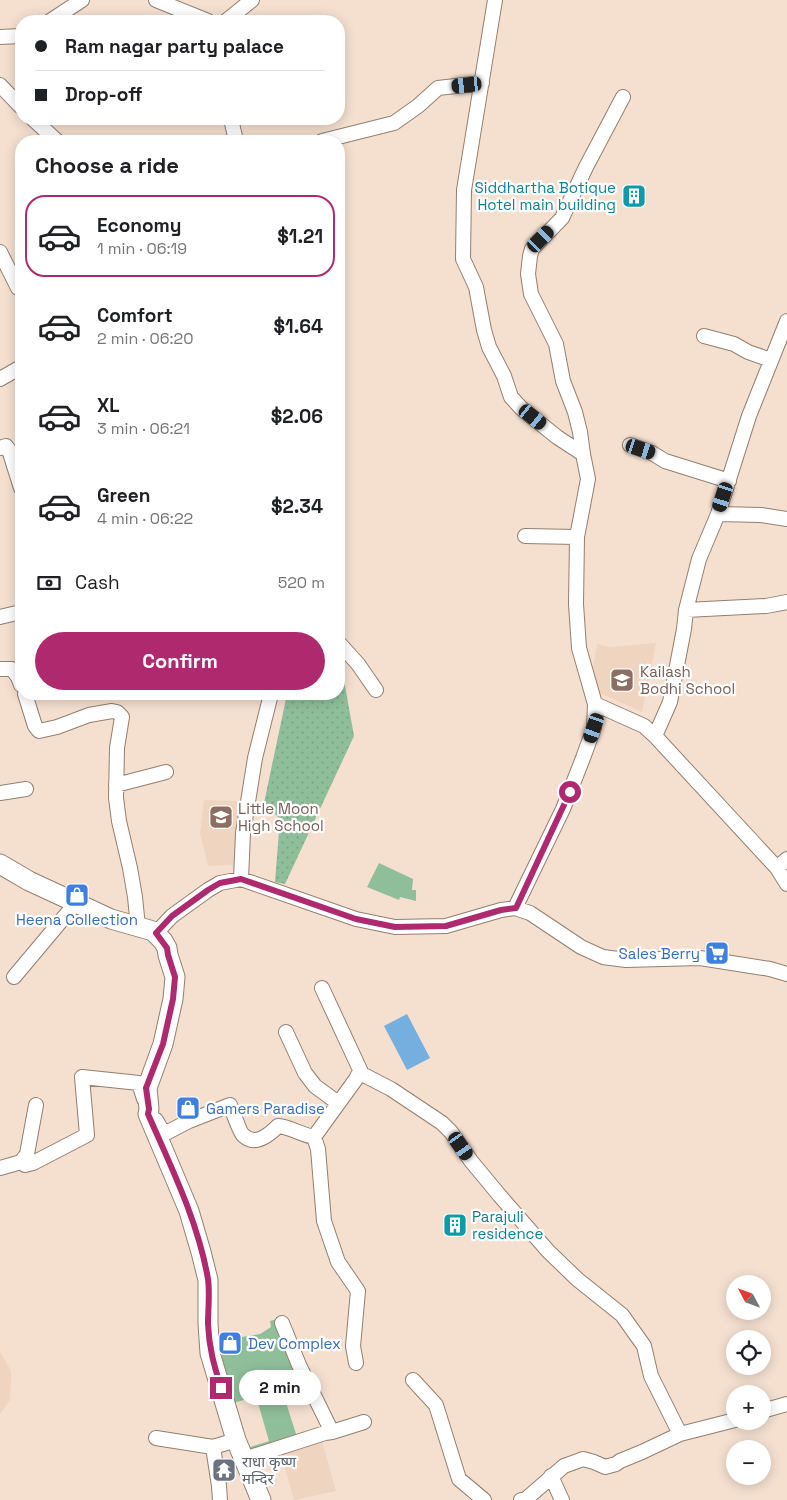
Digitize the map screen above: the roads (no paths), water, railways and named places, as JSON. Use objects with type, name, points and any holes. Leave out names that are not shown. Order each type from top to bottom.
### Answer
[{"type":"main road","points":[[0,864],[29,881],[110,919],[156,933],[167,948],[175,977],[173,999],[163,1044],[146,1088],[149,1111],[189,1211],[201,1252],[208,1280],[210,1353],[236,1440],[261,1500]]},
{"type":"street","points":[[59,15],[82,0]]},
{"type":"street","points":[[156,0],[193,15]]},
{"type":"street","points":[[233,15],[252,0]]},
{"type":"street","points":[[495,0],[464,190],[463,259],[476,287],[489,347],[504,376],[511,397],[521,408],[557,437],[583,454]]},
{"type":"street","points":[[0,37],[15,36]]},
{"type":"street","points":[[345,135],[394,123],[418,106],[438,88],[482,83]]},
{"type":"street","points":[[0,85],[15,100]]},
{"type":"street","points":[[516,908],[584,758],[594,728],[595,704],[579,648],[576,604],[577,537],[588,479],[580,432],[575,412],[563,381],[556,344],[531,294],[528,274],[530,256],[532,249],[562,218],[586,167],[623,97]]},
{"type":"street","points":[[40,125],[50,135]]},
{"type":"street","points":[[0,252],[15,282]]},
{"type":"street","points":[[655,736],[670,702],[686,610],[699,559],[718,514],[749,416],[787,321]]},
{"type":"street","points":[[704,336],[734,344],[748,352],[771,360]]},
{"type":"street","points":[[0,379],[15,370]]},
{"type":"street","points":[[630,445],[665,460],[729,481]]},
{"type":"street","points":[[0,448],[6,446],[9,450],[15,469]]},
{"type":"street","points":[[718,514],[787,518]]},
{"type":"street","points":[[525,536],[577,537]]},
{"type":"street","points":[[686,610],[766,606],[787,602]]},
{"type":"street","points":[[0,617],[15,613]]},
{"type":"street","points":[[345,650],[358,664],[376,690]]},
{"type":"street","points":[[0,669],[12,669],[15,673]]},
{"type":"street","points":[[27,700],[35,726],[39,731],[57,727],[89,715],[112,711],[117,712],[121,716],[122,726],[117,748],[116,798],[119,821],[130,868],[138,927]]},
{"type":"street","points":[[241,879],[243,833],[255,758],[270,700]]},
{"type":"street","points":[[595,704],[644,726],[655,736],[782,863],[787,884]]},
{"type":"street","points":[[116,785],[166,772]]},
{"type":"street","points":[[0,793],[26,789]]},
{"type":"street","points":[[156,933],[172,916],[208,890],[220,883],[241,879],[356,919],[395,927],[446,926],[501,910],[516,908],[530,913],[581,947],[603,957],[626,960],[700,958],[786,971]]},
{"type":"street","points":[[14,977],[76,903]]},
{"type":"street","points":[[322,988],[362,1074],[391,1089],[442,1123],[500,1196],[548,1251],[577,1279],[622,1314],[644,1346],[651,1376],[680,1434]]},
{"type":"street","points":[[286,1032],[305,1073],[315,1086],[338,1103]]},
{"type":"street","points":[[314,1137],[358,1075],[362,1074]]},
{"type":"street","points":[[21,1162],[25,1165],[32,1163],[87,1135],[82,1077],[139,1082],[149,1111],[164,1134],[189,1120],[230,1105],[243,1134],[252,1139],[262,1139],[278,1126],[288,1127],[303,1135],[314,1137]]},
{"type":"street","points":[[0,1168],[21,1162],[27,1154],[36,1105]]},
{"type":"street","points":[[314,1137],[318,1149],[324,1221],[338,1262],[358,1291],[354,1337],[356,1363]]},
{"type":"street","points":[[282,1323],[299,1365],[332,1432]]},
{"type":"street","points":[[413,1380],[436,1405],[459,1479],[484,1500]]},
{"type":"street","points":[[771,1408],[787,1404]]},
{"type":"street","points":[[244,1459],[325,1432],[332,1432],[364,1422]]},
{"type":"street","points":[[521,1500],[526,1499],[550,1476],[564,1466],[583,1459],[605,1466],[616,1464],[680,1434],[726,1422]]},
{"type":"street","points":[[156,1438],[213,1446],[236,1440]]},
{"type":"street","points":[[213,1446],[220,1500]]},
{"type":"street","points":[[550,1476],[562,1500]]},
{"type":"water","points":[[407,1014],[430,1058],[407,1070],[384,1026]]},
{"type":"place","name":"Siddhartha Botique Hotel main building","points":[[634,196]]},
{"type":"place","name":"Kailash Bodhi School","points":[[622,680]]},
{"type":"place","name":"Little Moon High School","points":[[221,817]]},
{"type":"place","name":"Heena Collection","points":[[77,895]]},
{"type":"place","name":"Sales Berry","points":[[717,953]]},
{"type":"place","name":"Gamers Paradise","points":[[188,1108]]},
{"type":"place","name":"Parajuli residence","points":[[455,1225]]},
{"type":"place","name":"Dev Complex","points":[[230,1343]]},
{"type":"place","name":"राधा कृष्ण मन्दिर","points":[[224,1470]]}]
